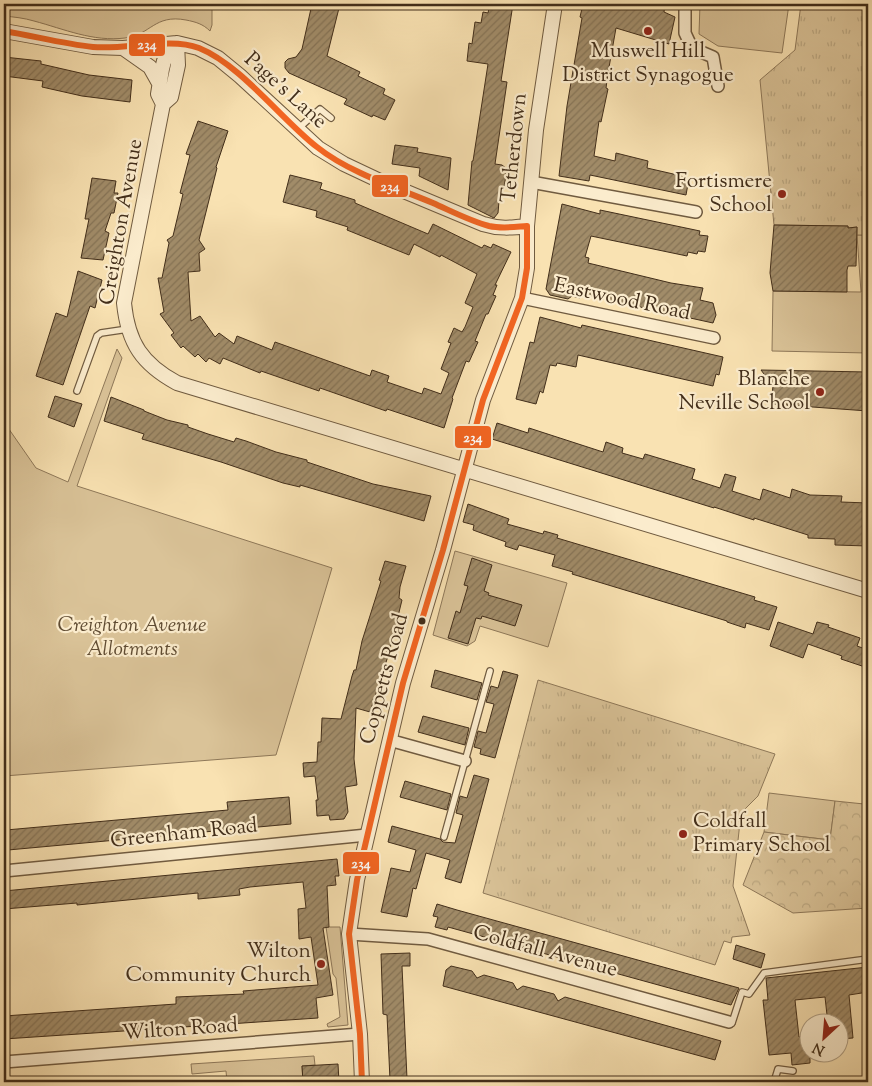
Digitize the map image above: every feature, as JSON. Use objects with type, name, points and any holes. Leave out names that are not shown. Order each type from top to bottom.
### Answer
[{"type":"street","name":"Tetherdown","points":[[522,298],[528,268],[528,226],[536,130],[555,4]]},
{"type":"street","points":[[685,4],[685,33],[692,48],[713,57],[718,86]]},
{"type":"street","name":"Page's Lane","points":[[4,31],[93,47],[123,48],[177,44],[198,48],[218,58],[258,91],[318,148],[344,164],[496,228],[528,226]]},
{"type":"street","name":"Creighton Avenue","points":[[177,44],[164,61],[159,83],[158,94],[162,104],[124,303],[132,341],[143,358],[159,374],[177,383],[868,590]]},
{"type":"street","name":"Creighton Avenue","points":[[162,104],[171,97],[178,65],[177,44]]},
{"type":"street","points":[[123,48],[150,67],[159,83]]},
{"type":"street","points":[[531,182],[696,212]]},
{"type":"street","name":"Eastwood Road","points":[[522,298],[714,338]]},
{"type":"street","name":"Coppetts Road","points":[[362,1082],[360,1034],[349,934],[357,880],[389,740],[483,400],[522,298]]},
{"type":"street","points":[[389,740],[465,761]]},
{"type":"street","name":"Greenham Road","points":[[4,871],[367,835]]},
{"type":"street","name":"Coldfall Avenue","points":[[349,934],[428,939],[729,1022]]},
{"type":"street","name":"Wilton Road","points":[[4,1062],[360,1034]]},
{"type":"lane","points":[[298,130],[320,109],[331,118]]},
{"type":"lane","points":[[78,391],[97,336],[101,333],[128,329]]},
{"type":"lane","points":[[444,837],[490,671]]},
{"type":"lane","points":[[729,1022],[732,1023],[742,992],[749,994],[764,973],[868,959]]},
{"type":"lane","points":[[774,1082],[778,1070],[793,1071]]},
{"type":"green space","points":[[4,4],[212,4],[212,25],[210,31],[202,25],[175,19],[159,22],[134,36],[113,39],[102,38],[79,34],[26,19],[4,16]]},
{"type":"green space","points":[[700,4],[789,4],[782,53],[718,46],[699,34]]},
{"type":"green space","points":[[801,4],[868,4],[868,235],[857,235],[857,227],[848,228],[848,226],[774,225],[760,80],[795,50]]},
{"type":"green space","points":[[857,235],[868,235],[868,353],[772,351],[773,291],[861,292]]},
{"type":"green space","name":"Creighton Avenue Allotments","points":[[117,349],[122,358],[77,486],[332,568],[276,755],[4,776],[4,422],[36,468],[68,482]]},
{"type":"green space","points":[[455,551],[567,583],[548,647],[480,626],[475,641],[467,646],[433,635]]},
{"type":"green space","points":[[538,680],[775,754],[758,796],[741,813],[733,886],[750,935],[732,937],[731,943],[724,941],[715,965],[483,893]]},
{"type":"green space","points":[[769,793],[835,801],[830,840],[764,832]]},
{"type":"green space","points":[[835,801],[864,804],[868,817],[868,908],[793,913],[743,885],[764,832],[830,840]]},
{"type":"green space","points":[[326,927],[340,927],[348,1025],[328,1027],[327,1024],[340,1017],[336,978],[333,974]]},
{"type":"green space","points":[[314,1056],[315,1065],[302,1066],[303,1082],[227,1082],[226,1071],[192,1074],[191,1064]]},
{"type":"building","points":[[312,4],[340,4],[327,56],[360,72],[358,76],[385,89],[383,94],[395,100],[385,120],[373,115],[372,117],[344,104],[347,99],[289,73],[285,68],[285,62],[296,57],[302,49]]},
{"type":"building","points":[[490,4],[513,4],[501,81],[507,82],[495,164],[502,165],[507,169],[504,187],[500,189],[498,213],[494,218],[468,205],[472,161],[488,64],[467,61],[469,43],[472,44],[475,22],[481,23],[483,12],[488,13]]},
{"type":"building","points":[[583,4],[665,4],[664,12],[675,17],[669,44],[616,28],[606,88],[608,89],[601,122],[599,121],[594,156],[615,161],[616,153],[648,161],[647,168],[682,176],[681,182],[688,184],[686,195],[590,175],[589,181],[559,176],[567,106]]},
{"type":"building","points":[[4,57],[41,61],[41,64],[89,75],[132,80],[130,102],[82,96],[42,87],[43,81],[4,76]]},
{"type":"building","points":[[198,121],[228,131],[216,167],[199,240],[205,249],[199,253],[200,271],[188,272],[191,321],[200,316],[215,337],[219,333],[234,344],[237,336],[272,350],[275,342],[370,376],[372,370],[389,376],[387,382],[422,394],[424,388],[441,394],[449,373],[441,369],[451,343],[448,342],[454,328],[462,332],[465,327],[473,307],[465,303],[477,274],[441,255],[440,257],[414,244],[409,255],[347,230],[348,227],[316,217],[317,211],[283,202],[290,175],[322,183],[320,189],[355,200],[355,203],[428,234],[433,224],[482,248],[484,245],[491,248],[493,244],[511,252],[495,285],[497,285],[493,295],[496,296],[475,341],[478,342],[469,362],[466,361],[452,398],[444,428],[387,409],[386,411],[320,388],[319,391],[261,371],[260,373],[223,358],[220,364],[209,358],[206,362],[198,354],[195,357],[183,346],[181,348],[171,335],[174,333],[160,314],[164,312],[158,278],[162,278],[169,243],[167,240],[173,236],[183,194],[180,193],[190,155],[186,154]]},
{"type":"building","points":[[395,145],[418,148],[417,152],[451,158],[448,190],[419,176],[420,168],[392,164]]},
{"type":"building","points":[[92,178],[116,181],[114,193],[118,193],[114,213],[111,213],[105,231],[109,233],[103,260],[81,258],[89,219],[85,219]]},
{"type":"building","points":[[562,204],[600,214],[600,210],[700,231],[699,235],[708,236],[705,252],[698,251],[697,254],[688,252],[687,256],[591,236],[585,257],[589,258],[588,263],[671,283],[703,288],[700,300],[713,303],[716,315],[713,323],[581,294],[580,298],[572,296],[568,299],[550,295],[546,289]]},
{"type":"building","points":[[774,225],[857,227],[856,266],[848,266],[847,292],[773,291],[770,273]]},
{"type":"building","points":[[78,271],[102,280],[95,308],[90,306],[63,385],[36,376],[56,313],[67,317]]},
{"type":"building","points":[[540,317],[581,328],[582,325],[723,357],[719,375],[716,374],[713,386],[578,355],[576,367],[557,363],[556,366],[550,365],[543,393],[540,391],[536,404],[516,399],[530,342],[534,343]]},
{"type":"building","name":"Blanche Neville School","points":[[761,370],[868,372],[868,411],[771,404],[773,386]]},
{"type":"building","points":[[55,396],[82,404],[74,427],[48,417]]},
{"type":"building","points":[[111,397],[167,420],[188,425],[188,427],[208,434],[234,442],[236,438],[246,441],[276,452],[307,460],[307,462],[373,484],[431,496],[424,521],[300,485],[300,487],[283,483],[221,462],[142,439],[144,434],[104,421]]},
{"type":"building","points":[[497,423],[528,433],[529,428],[603,452],[606,442],[623,448],[622,453],[643,459],[645,454],[695,469],[692,479],[720,488],[725,474],[736,477],[732,491],[760,500],[763,489],[790,498],[792,489],[810,495],[842,496],[841,502],[868,503],[868,546],[835,545],[835,539],[808,538],[808,535],[754,518],[754,520],[492,439]]},
{"type":"building","points":[[468,504],[509,519],[507,524],[543,534],[544,531],[558,535],[557,538],[755,597],[754,600],[777,607],[769,630],[746,623],[745,628],[552,566],[555,555],[519,545],[517,550],[505,546],[506,542],[473,530],[474,525],[463,522]]},
{"type":"building","points":[[472,558],[492,565],[484,591],[489,593],[488,595],[522,605],[515,626],[482,616],[481,619],[476,618],[468,644],[448,638],[456,611],[460,613],[468,586],[464,585]]},
{"type":"building","points":[[385,561],[406,566],[400,587],[399,598],[402,600],[389,653],[370,712],[356,708],[354,759],[357,785],[345,787],[348,812],[344,819],[330,820],[329,815],[317,816],[316,800],[318,800],[315,776],[304,777],[303,763],[317,762],[318,742],[321,742],[322,718],[341,719],[352,676],[354,670],[356,670],[362,641],[381,581],[379,580]]},
{"type":"building","points":[[778,622],[813,634],[817,622],[860,638],[857,646],[868,650],[868,668],[841,659],[842,656],[808,644],[803,658],[770,646]]},
{"type":"building","points":[[435,670],[482,683],[477,700],[431,687]]},
{"type":"building","points":[[503,671],[518,675],[495,758],[480,754],[481,749],[474,747],[478,731],[486,733],[494,704],[486,702],[491,686],[498,688]]},
{"type":"building","points":[[423,716],[469,728],[465,745],[418,732]]},
{"type":"building","points":[[474,775],[489,779],[461,883],[445,878],[450,860],[426,853],[416,889],[413,888],[407,917],[381,912],[391,868],[410,872],[416,850],[388,842],[392,826],[440,839],[443,842],[455,843],[463,815],[456,813],[460,796],[467,798]]},
{"type":"building","points":[[405,781],[451,794],[447,810],[400,797]]},
{"type":"building","points":[[289,797],[291,824],[8,850],[6,830],[228,810],[227,802]]},
{"type":"building","points":[[337,859],[339,876],[335,876],[336,885],[327,886],[329,927],[323,928],[333,995],[316,998],[318,1018],[4,1039],[4,1016],[176,1004],[176,997],[244,994],[243,991],[318,985],[311,937],[299,939],[298,909],[306,908],[303,882],[250,887],[239,889],[240,895],[198,899],[198,893],[77,905],[77,903],[4,909],[4,891]]},
{"type":"building","points":[[437,904],[739,988],[731,1005],[448,927],[447,930],[435,927],[438,917],[433,916]]},
{"type":"building","points":[[736,945],[765,954],[761,968],[733,959]]},
{"type":"building","points":[[410,953],[410,966],[402,966],[407,1079],[390,1080],[387,1015],[383,1014],[381,954]]},
{"type":"building","points":[[451,966],[472,971],[477,978],[484,975],[513,983],[517,990],[523,986],[554,994],[558,1001],[565,997],[721,1041],[715,1060],[443,986],[446,970]]},
{"type":"building","points":[[868,967],[868,992],[849,995],[853,1038],[850,1038],[850,1014],[827,1014],[825,997],[795,1000],[800,1037],[801,1064],[792,1065],[791,1053],[769,1055],[763,1000],[768,1000],[766,978]]},
{"type":"building","points":[[338,1064],[339,1082],[303,1082],[302,1066]]},
{"type":"transit line","name":"234","points":[[4,31],[93,47],[175,44],[199,48],[215,56],[245,79],[303,135],[329,156],[343,164],[373,179],[482,224],[499,227],[527,226]]},
{"type":"transit line","name":"234","points":[[362,1082],[360,1034],[349,934],[357,880],[403,683],[443,550],[483,400],[522,298],[527,268],[527,226]]},
{"type":"place","name":"Muswell Hill District Synagogue","points":[[648,31]]},
{"type":"place","name":"Fortismere School","points":[[782,194]]},
{"type":"place","name":"Blanche Neville School","points":[[820,392]]},
{"type":"place","name":"Coldfall Primary School","points":[[683,834]]},
{"type":"place","name":"Wilton Community Church","points":[[321,964]]}]
